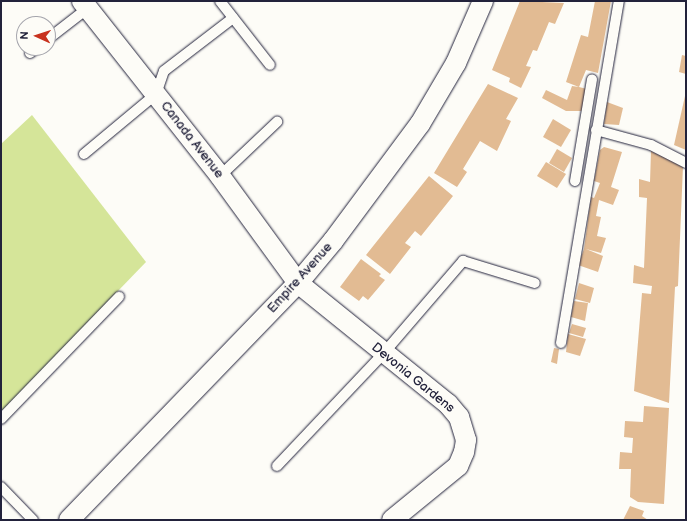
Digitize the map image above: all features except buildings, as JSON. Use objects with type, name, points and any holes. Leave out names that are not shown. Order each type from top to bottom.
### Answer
[{"type":"street","name":"Empire Avenue","points":[[69,520],[298,283],[356,212],[420,124],[456,62],[483,1]]},
{"type":"street","name":"Canada Avenue","points":[[85,4],[220,176],[298,283]]},
{"type":"street","name":"Devonia Gardens","points":[[298,283],[383,354],[448,404],[459,417],[466,440],[464,452],[458,466],[392,520]]},
{"type":"lane","points":[[220,1],[270,65]]},
{"type":"lane","points":[[561,343],[619,1]]},
{"type":"lane","points":[[56,31],[85,4]]},
{"type":"lane","points":[[84,154],[156,94],[164,70],[233,18]]},
{"type":"lane","points":[[575,181],[592,79]]},
{"type":"lane","points":[[220,176],[278,122]]},
{"type":"lane","points":[[596,130],[645,143],[686,163]]},
{"type":"lane","points":[[277,466],[383,354],[464,261],[535,282]]},
{"type":"lane","points":[[1,419],[119,297]]},
{"type":"lane","points":[[1,487],[33,520]]},
{"type":"green space","points":[[32,115],[146,262],[1,412],[1,144]]}]
